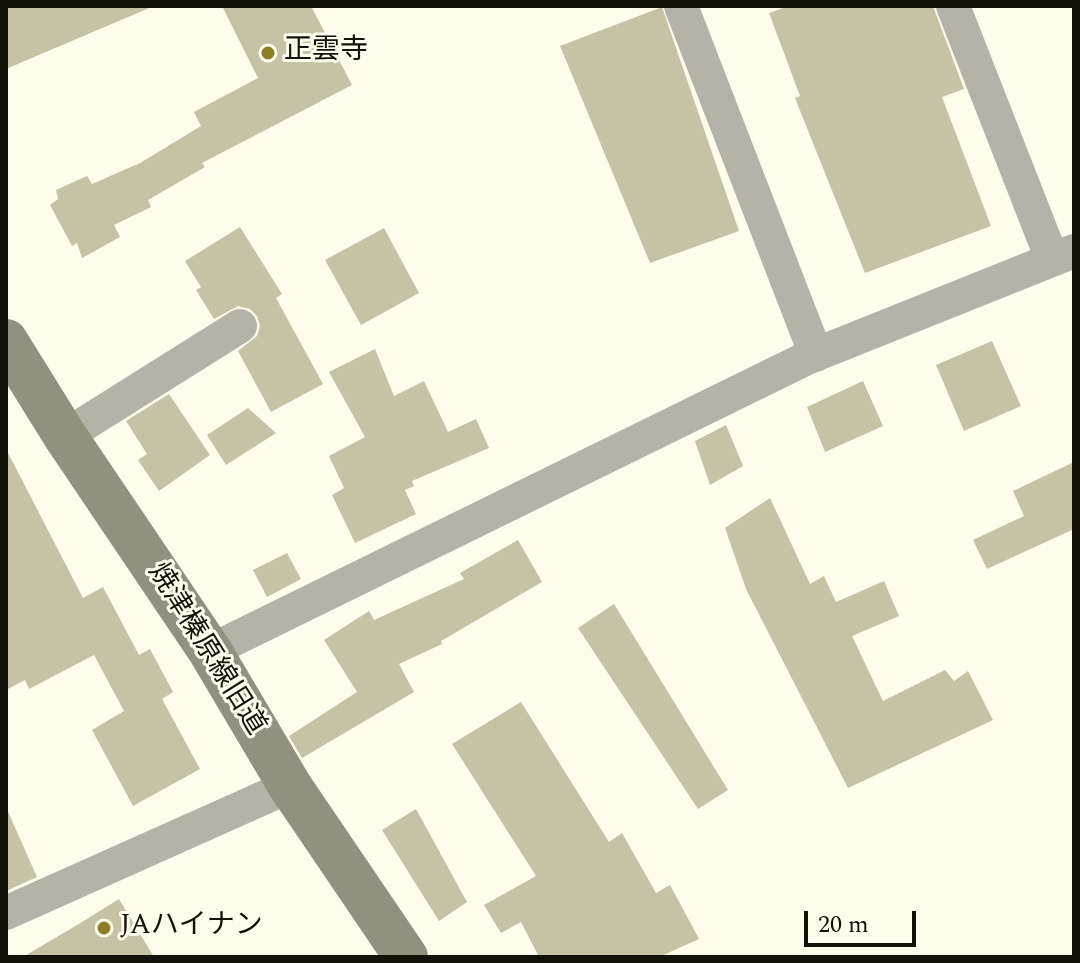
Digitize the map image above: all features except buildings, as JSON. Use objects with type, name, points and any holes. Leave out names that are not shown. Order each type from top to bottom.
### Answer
[{"type":"street","points":[[681,6],[816,355]]},
{"type":"street","points":[[210,651],[816,355],[1063,255],[953,6]]},
{"type":"street","points":[[65,436],[240,326]]},
{"type":"street","name":"焼津榛原線旧道","points":[[6,341],[65,436],[210,651],[290,786],[406,957]]},
{"type":"street","points":[[6,913],[290,786]]},
{"type":"place","name":"正雲寺","points":[[268,53]]},
{"type":"place","name":"JAハイナン","points":[[104,928]]}]
